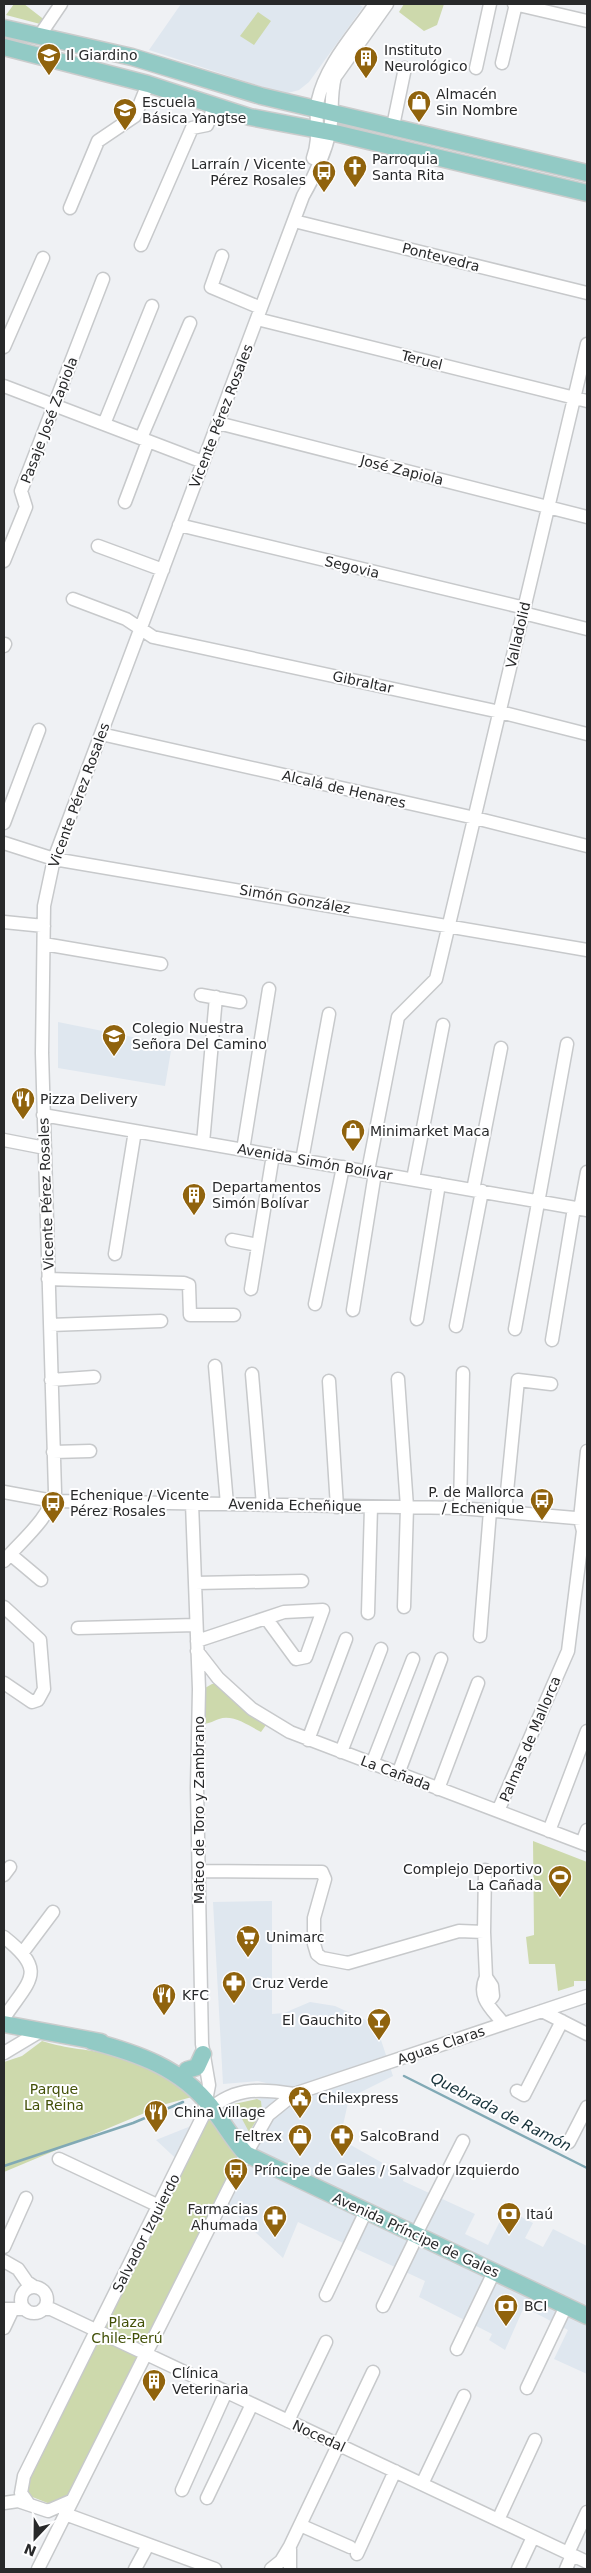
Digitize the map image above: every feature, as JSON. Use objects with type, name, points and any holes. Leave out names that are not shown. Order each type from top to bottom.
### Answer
[{"type":"main road","points":[[4,28],[160,64],[261,96],[587,173]]},
{"type":"main road","points":[[11,49],[28,46],[40,35]]},
{"type":"main road","points":[[11,49],[148,84],[250,116],[324,131],[587,193]]},
{"type":"main road","points":[[4,2024],[91,2041],[143,2048],[187,2070],[210,2103]]},
{"type":"main road","points":[[91,2041],[142,2056],[172,2071],[195,2088],[243,2135],[246,2154]]},
{"type":"main road","points":[[187,2070],[196,2067],[203,2054]]},
{"type":"main road","name":"Avenida Príncipe de Gales","points":[[246,2154],[366,2211],[419,2231],[494,2272],[587,2316]]},
{"type":"street","points":[[40,35],[62,4]]},
{"type":"street","points":[[324,110],[322,88],[330,69],[375,4]]},
{"type":"street","points":[[324,110],[335,77],[387,4]]},
{"type":"street","points":[[476,68],[490,4]]},
{"type":"street","points":[[502,62],[521,5],[587,18]]},
{"type":"street","points":[[393,126],[405,68]]},
{"type":"street","points":[[70,208],[98,141],[134,116],[148,84]]},
{"type":"street","points":[[141,245],[192,128],[206,125],[214,106]]},
{"type":"street","name":"Vicente Pérez Rosales","points":[[53,1501],[50,1325],[43,1114],[44,906],[54,859],[303,196],[306,177],[324,131],[324,110]]},
{"type":"street","name":"Pontevedra","points":[[294,221],[587,293]]},
{"type":"street","name":"Teruel","points":[[222,256],[211,287],[259,314],[587,401]]},
{"type":"street","points":[[4,347],[43,258]]},
{"type":"street","name":"Pasaje José Zapiola","points":[[4,561],[26,506],[21,491],[103,279]]},
{"type":"street","points":[[104,424],[152,306]]},
{"type":"street","points":[[125,502],[145,440],[190,322]]},
{"type":"street","name":"Valladolid","points":[[353,1310],[372,1172],[398,1017],[436,979],[587,344]]},
{"type":"street","points":[[4,386],[203,462]]},
{"type":"street","name":"José Zapiola","points":[[218,423],[587,517]]},
{"type":"street","name":"Segovia","points":[[179,526],[524,611],[587,629]]},
{"type":"street","points":[[98,546],[163,570]]},
{"type":"street","name":"Gibraltar","points":[[73,599],[126,619],[153,637],[500,712],[587,734]]},
{"type":"street","points":[[4,824],[39,730]]},
{"type":"street","name":"Alcalá de Henares","points":[[101,734],[475,818],[587,846]]},
{"type":"street","name":"Simón González","points":[[4,843],[54,859],[587,950]]},
{"type":"street","points":[[4,922],[44,926]]},
{"type":"street","points":[[44,944],[161,964]]},
{"type":"street","points":[[243,1150],[268,989]]},
{"type":"street","points":[[201,995],[240,1002]]},
{"type":"street","points":[[203,1142],[216,998]]},
{"type":"street","points":[[302,1160],[329,1014]]},
{"type":"street","points":[[413,1179],[443,1025]]},
{"type":"street","points":[[515,1329],[567,1044]]},
{"type":"street","points":[[456,1326],[501,1048]]},
{"type":"street","name":"Avenida Simón Bolívar","points":[[43,1114],[581,1209]]},
{"type":"street","points":[[114,1254],[135,1131]]},
{"type":"street","points":[[4,1140],[44,1148]]},
{"type":"street","points":[[251,1289],[273,1155]]},
{"type":"street","points":[[315,1304],[343,1167]]},
{"type":"street","points":[[552,1340],[581,1209],[587,1172]]},
{"type":"street","points":[[416,1318],[439,1184]]},
{"type":"street","points":[[232,1240],[258,1244]]},
{"type":"street","points":[[48,1279],[184,1283],[189,1285],[190,1289],[190,1315],[234,1315]]},
{"type":"street","points":[[50,1325],[161,1321]]},
{"type":"street","points":[[215,1366],[227,1504]]},
{"type":"street","points":[[460,1508],[463,1373]]},
{"type":"street","points":[[252,1374],[263,1505]]},
{"type":"street","points":[[51,1380],[94,1377]]},
{"type":"street","points":[[398,1379],[407,1507],[404,1607]]},
{"type":"street","points":[[506,1512],[518,1380],[551,1384]]},
{"type":"street","points":[[329,1381],[337,1507]]},
{"type":"street","name":"Palmas de Mallorca","points":[[498,1812],[561,1666],[574,1531],[584,1519],[587,1450]]},
{"type":"street","points":[[53,1452],[90,1451]]},
{"type":"street","name":"Avenida Echeñique","points":[[4,1492],[53,1501],[460,1508],[584,1519]]},
{"type":"street","points":[[40,1580],[7,1557],[37,1524],[53,1501]]},
{"type":"street","name":"Mateo de Toro y Zambrano","points":[[192,1503],[198,1673],[197,1788],[203,2054],[210,2103]]},
{"type":"street","points":[[368,1614],[371,1507]]},
{"type":"street","points":[[480,1636],[490,1510]]},
{"type":"street","points":[[195,1583],[302,1581]]},
{"type":"street","points":[[4,1607],[40,1640],[44,1689],[38,1700],[32,1702],[4,1683]]},
{"type":"street","points":[[197,1646],[266,1618],[284,1612],[324,1610],[306,1657],[296,1659],[266,1618]]},
{"type":"street","points":[[78,1628],[196,1624]]},
{"type":"street","points":[[308,1740],[346,1639]]},
{"type":"street","name":"La Cañada","points":[[197,1646],[218,1678],[252,1709],[308,1740],[584,1844]]},
{"type":"street","points":[[341,1752],[380,1649]]},
{"type":"street","points":[[372,1764],[413,1659]]},
{"type":"street","points":[[398,1774],[441,1659]]},
{"type":"street","name":"La Cañada","points":[[198,1673],[218,1678]]},
{"type":"street","points":[[438,1789],[478,1683]]},
{"type":"street","points":[[549,1831],[587,1732]]},
{"type":"street","points":[[584,1844],[587,1830]]},
{"type":"street","points":[[485,1870],[484,1932],[486,1974],[492,1986],[493,1996],[488,2002],[503,2023]]},
{"type":"street","points":[[199,1871],[322,1872],[326,1879],[313,1928],[317,1954],[322,1958],[348,1963],[459,1931],[484,1932]]},
{"type":"street","points":[[23,1952],[53,1912]]},
{"type":"street","points":[[4,1937],[23,1952],[31,1967],[30,1980],[4,2018]]},
{"type":"street","name":"Aguas Claras","points":[[246,2154],[268,2114],[294,2094],[587,1996]]},
{"type":"street","points":[[542,2011],[587,2034]]},
{"type":"street","points":[[516,2091],[524,2095],[562,2021]]},
{"type":"street","points":[[4,2053],[39,2032]]},
{"type":"street","points":[[263,2089],[268,2114]]},
{"type":"street","name":"Aguas Claras","points":[[210,2103],[263,2089],[294,2094]]},
{"type":"street","name":"Salvador Izquierdo","points":[[4,2497],[24,2476],[210,2103]]},
{"type":"street","points":[[569,2142],[587,2107]]},
{"type":"street","points":[[383,2306],[463,2141]]},
{"type":"street","points":[[38,2569],[246,2154]]},
{"type":"street","points":[[59,2159],[159,2206]]},
{"type":"street","points":[[4,2247],[26,2198]]},
{"type":"street","points":[[326,2295],[366,2211]]},
{"type":"street","points":[[4,2261],[18,2269],[29,2286],[44,2291],[47,2307],[35,2313],[16,2308]]},
{"type":"street","points":[[457,2349],[494,2272]]},
{"type":"street","points":[[4,2328],[29,2286]]},
{"type":"street","points":[[527,2388],[566,2306]]},
{"type":"street","name":"Nocedal","points":[[47,2307],[587,2562]]},
{"type":"street","points":[[288,2421],[326,2342]]},
{"type":"street","points":[[271,2569],[281,2561],[290,2546],[373,2372]]},
{"type":"street","points":[[182,2490],[226,2392]]},
{"type":"street","points":[[422,2484],[464,2396]]},
{"type":"street","points":[[207,2498],[252,2404]]},
{"type":"street","points":[[498,2520],[535,2440]]},
{"type":"street","points":[[300,2525],[354,2550],[395,2471]]},
{"type":"street","points":[[24,2476],[21,2493],[28,2503]]},
{"type":"street","points":[[4,2503],[14,2501],[28,2503],[48,2511],[54,2518],[58,2530]]},
{"type":"street","points":[[48,2511],[71,2502]]},
{"type":"street","points":[[566,2569],[587,2512]]},
{"type":"street","points":[[64,2514],[215,2569]]},
{"type":"street","points":[[518,2569],[533,2537]]},
{"type":"street","points":[[135,2569],[148,2544]]},
{"type":"street","points":[[290,2546],[290,2569]]},
{"type":"shaded area","points":[[181,4],[358,4],[363,7],[309,82],[299,90],[284,94],[149,50]]},
{"type":"shaded area","name":"Colegio Nuestra Señora Del Camino","points":[[58,1022],[172,1045],[165,1086],[58,1068]]},
{"type":"shaded area","points":[[272,1901],[272,2014],[284,2013],[310,2002],[335,2006],[376,2025],[393,2076],[349,2098],[340,2139],[404,2175],[403,2181],[475,2214],[465,2234],[488,2245],[506,2209],[533,2223],[525,2238],[543,2247],[553,2229],[587,2246],[587,2374],[554,2359],[568,2330],[524,2307],[505,2350],[489,2340],[492,2334],[419,2297],[425,2281],[298,2222],[283,2258],[156,2140],[286,2088],[258,2081],[223,2084],[213,1902]]},
{"type":"green space","points":[[14,4],[24,4],[46,21],[44,25],[6,15]]},
{"type":"green space","points":[[404,4],[444,4],[437,25],[424,31],[399,12]]},
{"type":"green space","points":[[258,12],[271,21],[254,45],[240,36]]},
{"type":"green space","points":[[212,1684],[220,1684],[240,1706],[266,1725],[261,1732],[241,1721],[230,1718],[204,1724],[205,1688]]},
{"type":"green space","name":"Complejo Deportivo La Cañada","points":[[533,1841],[587,1862],[587,1981],[574,1981],[574,1986],[558,1991],[555,1964],[529,1964],[526,1937],[534,1935]]},
{"type":"green space","name":"Parque La Reina","points":[[42,2041],[148,2062],[164,2068],[175,2076],[192,2097],[166,2104],[4,2172],[4,2062],[22,2056]]},
{"type":"green space","points":[[257,2099],[261,2101],[262,2111],[249,2132],[234,2104]]},
{"type":"green space","name":"Plaza Chile-Perú","points":[[214,2115],[239,2153],[238,2158],[64,2502],[55,2506],[25,2494],[24,2486],[208,2117]]},
{"type":"waterway","name":"Quebrada de Ramón","points":[[404,2076],[587,2168]]},
{"type":"waterway","name":"Quebrada de Ramón","points":[[4,2166],[133,2123],[183,2102]]},
{"type":"place","name":"Il Giardino","points":[[49,76]]},
{"type":"place","name":"Instituto Neurológico","points":[[366,79]]},
{"type":"place","name":"Almacén Sin Nombre","points":[[419,123]]},
{"type":"place","name":"Escuela Básica Yangtse","points":[[125,131]]},
{"type":"place","name":"Parroquia Santa Rita","points":[[355,188]]},
{"type":"place","name":"Larraín / Vicente Pérez Rosales","points":[[324,193]]},
{"type":"place","name":"Colegio Nuestra Señora Del Camino","points":[[114,1057]]},
{"type":"place","name":"Pizza Delivery","points":[[23,1120]]},
{"type":"place","name":"Minimarket Maca","points":[[353,1152]]},
{"type":"place","name":"Departamentos Simón Bolívar","points":[[194,1216]]},
{"type":"place","name":"P. de Mallorca / Echenique","points":[[542,1521]]},
{"type":"place","name":"Echenique / Vicente Pérez Rosales","points":[[53,1524]]},
{"type":"place","name":"Complejo Deportivo La Cañada","points":[[560,1898]]},
{"type":"place","name":"Unimarc","points":[[248,1958]]},
{"type":"place","name":"Cruz Verde","points":[[234,2004]]},
{"type":"place","name":"KFC","points":[[164,2016]]},
{"type":"place","name":"El Gauchito","points":[[379,2041]]},
{"type":"place","name":"Chilexpress","points":[[300,2119]]},
{"type":"place","name":"China Village","points":[[156,2133]]},
{"type":"place","name":"Feltrex","points":[[300,2157]]},
{"type":"place","name":"SalcoBrand","points":[[342,2157]]},
{"type":"place","name":"Príncipe de Gales / Salvador Izquierdo","points":[[236,2191]]},
{"type":"place","name":"Itaú","points":[[509,2235]]},
{"type":"place","name":"Farmacias Ahumada","points":[[275,2238]]},
{"type":"place","name":"BCI","points":[[506,2327]]},
{"type":"place","name":"Clínica Veterinaria","points":[[154,2402]]}]
